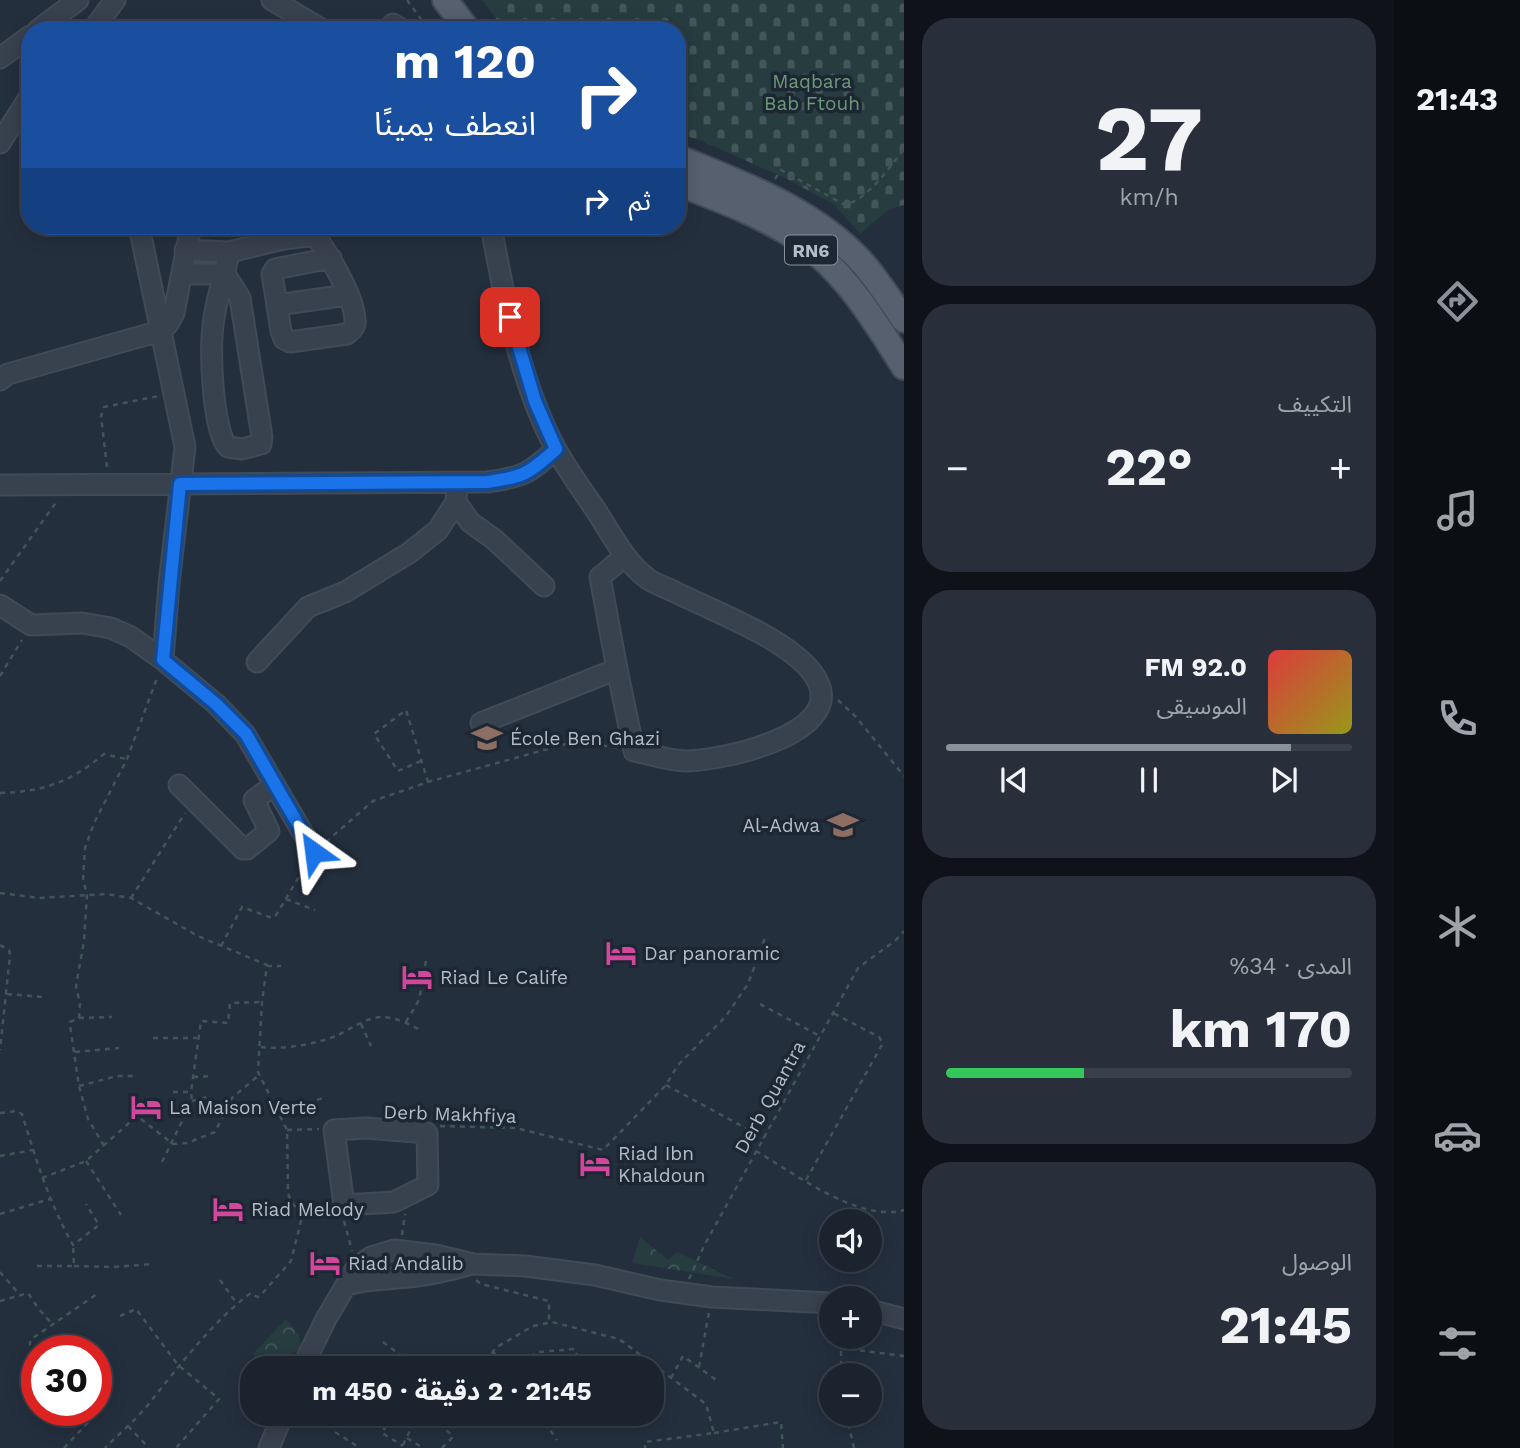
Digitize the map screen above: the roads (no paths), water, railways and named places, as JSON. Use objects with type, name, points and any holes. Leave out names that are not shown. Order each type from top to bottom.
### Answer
[{"type":"main road","points":[[426,0],[441,21]]},
{"type":"main road","points":[[445,0],[461,21]]},
{"type":"main road","name":"RN6","points":[[686,162],[774,197],[806,215],[859,260],[904,320]]},
{"type":"main road","name":"RN6","points":[[686,187],[761,218],[792,235],[821,258],[866,306],[904,367]]},
{"type":"street","points":[[50,21],[78,0]]},
{"type":"street","points":[[100,21],[115,0]]},
{"type":"street","points":[[272,0],[308,21]]},
{"type":"street","points":[[0,58],[21,43]]},
{"type":"street","points":[[0,143],[21,110]]},
{"type":"street","points":[[141,235],[185,447],[163,660]]},
{"type":"street","points":[[0,380],[8,374],[160,331],[174,313],[189,235]]},
{"type":"street","points":[[185,250],[229,252],[314,235],[331,258],[356,322],[347,334],[290,342],[284,339],[281,331],[272,274],[275,269],[331,258]]},
{"type":"street","points":[[493,235],[504,298],[535,401],[556,449],[625,556],[649,579],[768,638],[803,660],[818,681],[822,695],[820,706],[811,721],[790,735],[748,750],[708,759],[683,762],[634,751],[600,577],[625,556]]},
{"type":"street","points":[[225,274],[240,298],[262,437],[261,444],[242,449],[228,447],[221,435],[212,376],[213,324],[229,252]]},
{"type":"street","points":[[182,274],[225,274]]},
{"type":"street","points":[[276,305],[347,295]]},
{"type":"street","points":[[0,485],[180,484],[457,492],[487,482],[516,478],[533,470],[556,449]]},
{"type":"street","points":[[457,492],[470,522],[495,540],[544,586]]},
{"type":"street","points":[[257,662],[308,607],[345,592],[410,553],[438,530],[457,492]]},
{"type":"street","points":[[0,605],[31,625],[97,624],[131,637],[163,660],[216,704],[246,734],[314,852]]},
{"type":"street","points":[[481,723],[617,669]]},
{"type":"street","points":[[179,785],[243,849],[247,849],[269,831],[254,800],[274,785]]},
{"type":"street","points":[[366,1128],[427,1133],[428,1185],[394,1202],[344,1205],[341,1182],[334,1130],[366,1128]]},
{"type":"street","points":[[397,1252],[411,1261],[411,1267],[400,1277]]},
{"type":"street","points":[[308,1356],[351,1276],[371,1257],[397,1252],[436,1255],[473,1264],[525,1266],[595,1275],[712,1297],[819,1302]]},
{"type":"street","points":[[347,1285],[435,1273],[473,1264]]},
{"type":"street","points":[[882,1313],[904,1319]]},
{"type":"street","points":[[269,1448],[279,1426]]},
{"type":"place","name":"École Ben Ghazi","points":[[487,738]]},
{"type":"place","name":"Al-Adwa","points":[[843,825]]},
{"type":"place","name":"Dar panoramic","points":[[621,953]]},
{"type":"place","name":"Riad Le Calife","points":[[417,977]]},
{"type":"place","name":"La Maison Verte","points":[[146,1107]]},
{"type":"place","name":"Riad Ibn Khaldoun","points":[[595,1164]]},
{"type":"place","name":"Riad Melody","points":[[228,1209]]},
{"type":"place","name":"Riad Andalib","points":[[325,1263]]},
{"type":"park label","name":"Maqbara Bab Ftouh","points":[[812,92]]}]
